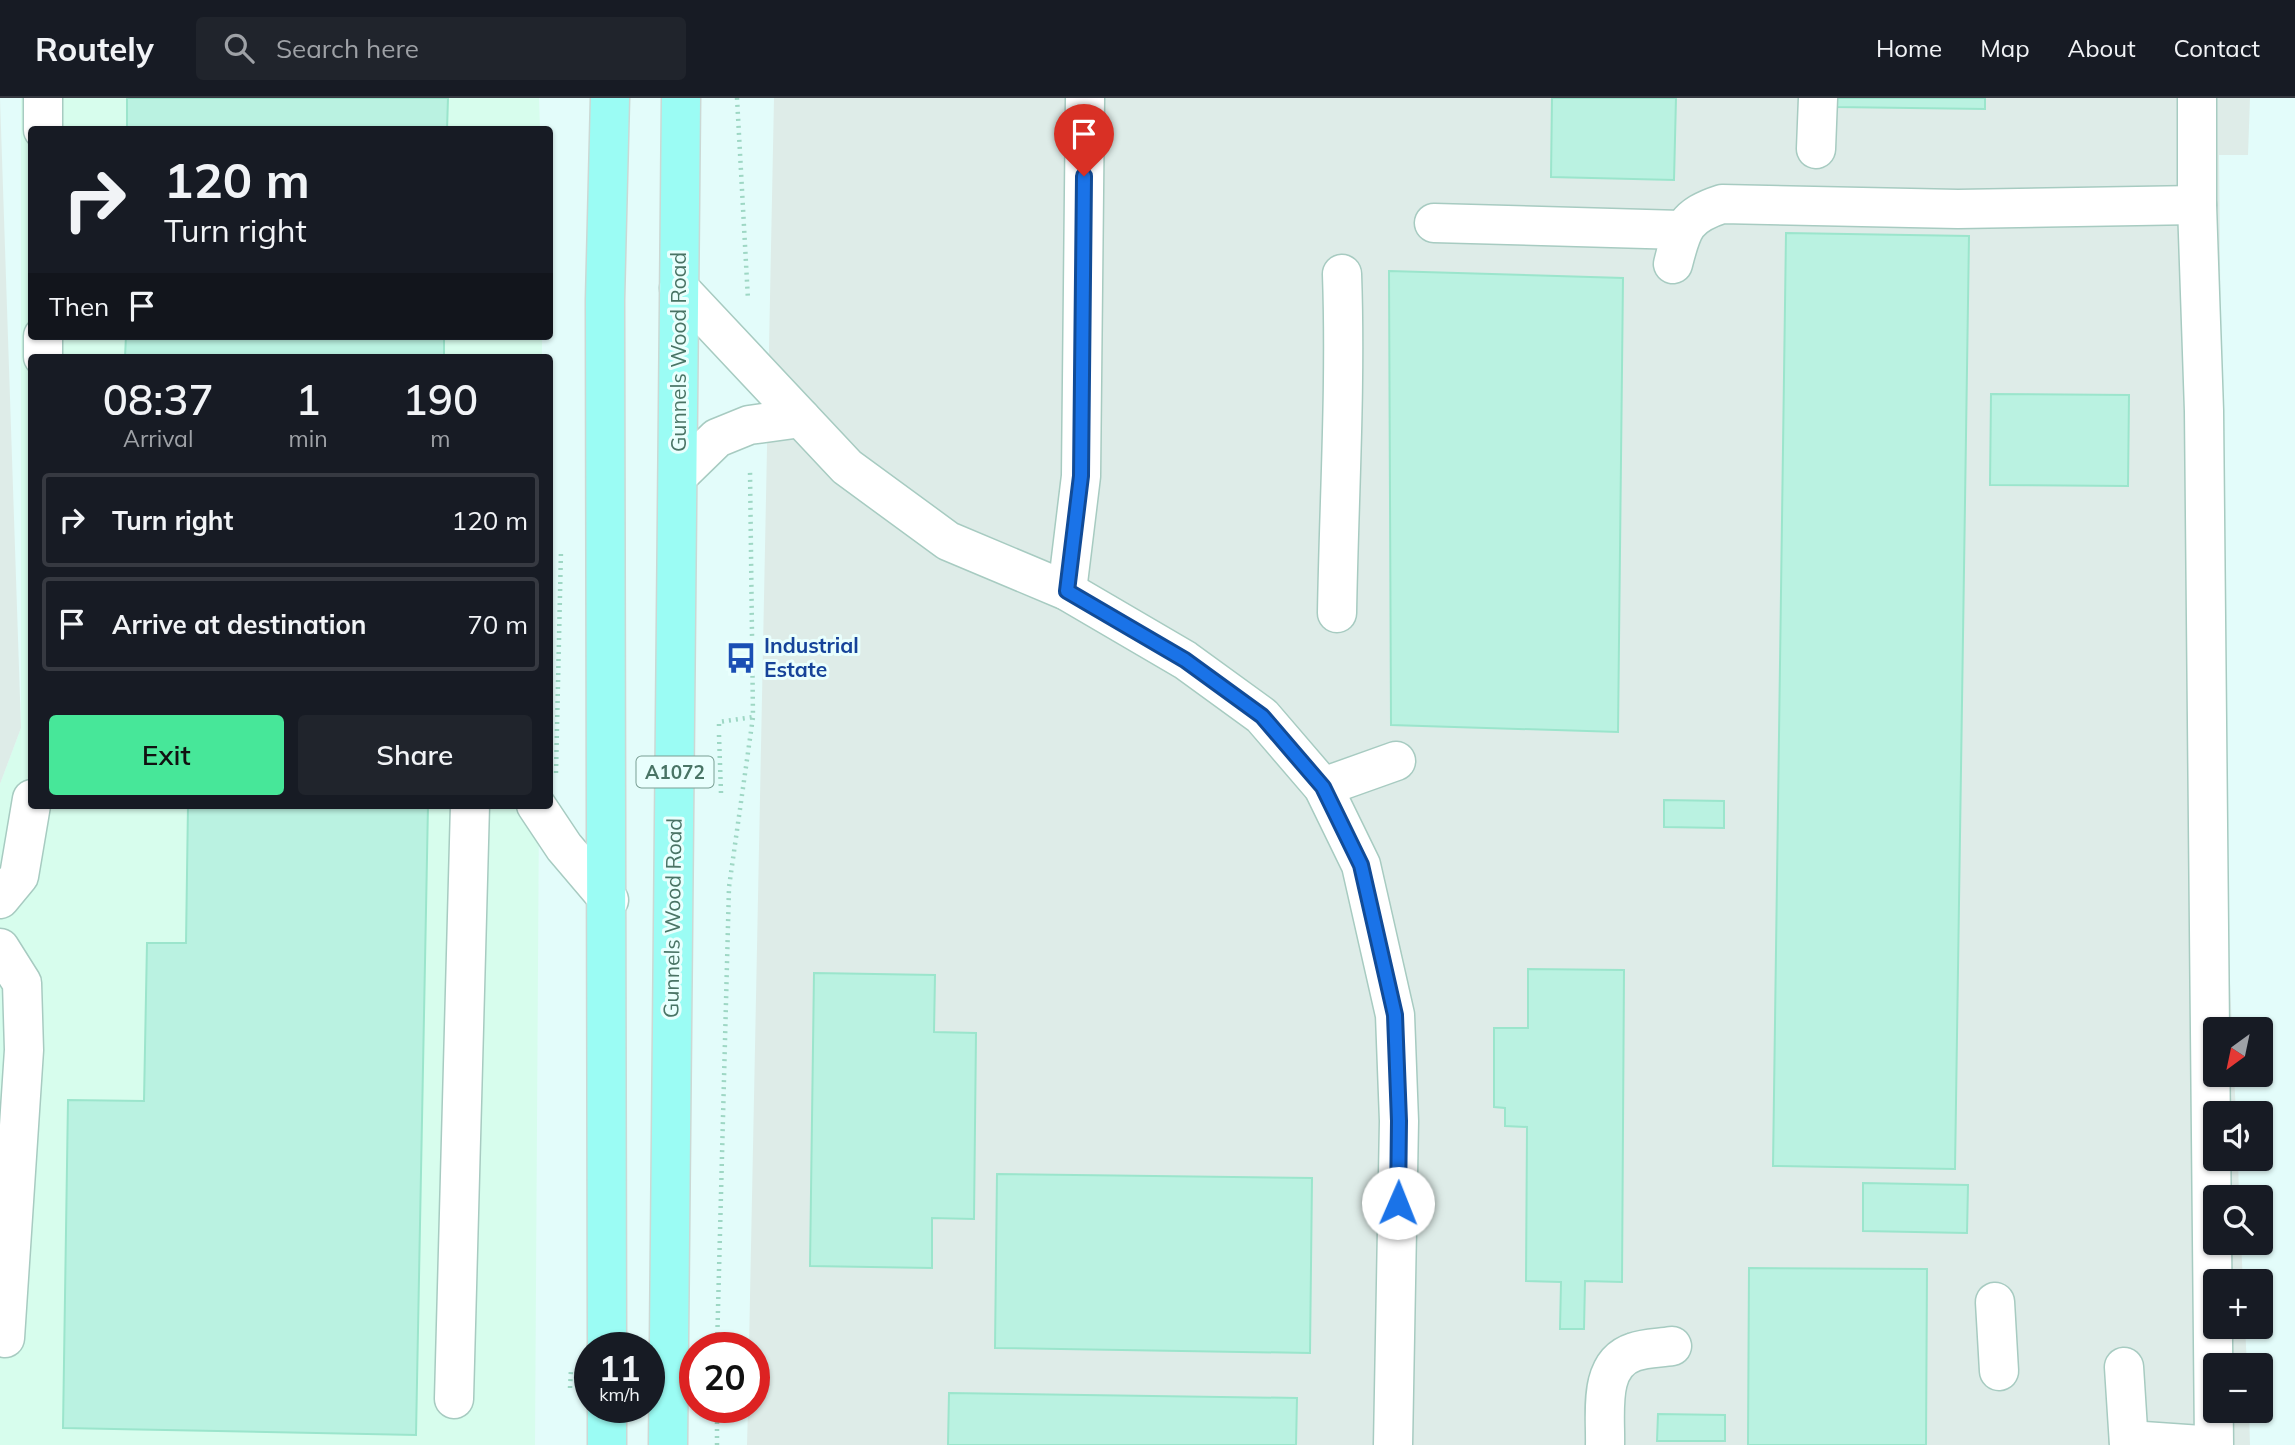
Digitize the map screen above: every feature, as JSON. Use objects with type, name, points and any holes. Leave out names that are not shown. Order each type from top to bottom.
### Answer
[{"type":"main road","name":"A1072","points":[[607,1332],[609,900],[605,300],[610,98]]},
{"type":"main road","name":"Gunnels Wood Road","points":[[668,1445],[681,98]]},
{"type":"main road","points":[[607,1423],[607,1445]]},
{"type":"lane","points":[[43,98],[43,126]]},
{"type":"lane","points":[[1067,591],[1081,476],[1085,98]]},
{"type":"lane","points":[[1816,149],[1818,98]]},
{"type":"lane","points":[[2197,98],[2197,205],[2204,411],[2214,1445]]},
{"type":"lane","points":[[1434,223],[1677,247],[1698,211],[1721,204],[1958,209],[2197,205]]},
{"type":"lane","points":[[1337,613],[1339,484],[1346,367],[1342,274]]},
{"type":"lane","points":[[679,288],[847,467],[948,541],[1067,591],[1185,660],[1262,716],[1323,787],[1361,865],[1395,1015],[1399,1121],[1393,1445]]},
{"type":"lane","points":[[678,476],[717,438],[749,425],[801,418]]},
{"type":"lane","points":[[1323,787],[1396,761]]},
{"type":"lane","points":[[0,899],[19,876],[30,809]]},
{"type":"lane","points":[[454,1399],[470,809]]},
{"type":"lane","points":[[539,809],[564,846],[609,900]]},
{"type":"lane","points":[[0,947],[22,982],[24,1050],[5,1338]]},
{"type":"lane","points":[[1995,1303],[1999,1371]]},
{"type":"lane","points":[[1605,1445],[1608,1375],[1620,1359],[1634,1352],[1672,1346]]},
{"type":"lane","points":[[2124,1367],[2129,1443],[2201,1445]]},
{"type":"path","points":[[737,98],[749,362]]},
{"type":"path","points":[[718,1332],[729,887],[753,717],[749,425]]},
{"type":"path","points":[[721,793],[719,722],[753,717]]},
{"type":"path","points":[[717,1423],[717,1445]]},
{"type":"shaded area","points":[[0,98],[21,728],[0,784]]},
{"type":"shaded area","points":[[21,98],[539,98],[540,126],[28,126],[28,340],[542,340],[542,354],[28,354],[28,809],[539,809],[535,1445],[0,1445],[0,784],[21,728]]},
{"type":"shaded area","points":[[774,98],[2250,98],[2248,155],[2219,155],[2226,889],[2231,1017],[2203,1017],[2203,1087],[2235,1087],[2235,1101],[2203,1101],[2203,1171],[2238,1171],[2239,1185],[2203,1185],[2203,1255],[2242,1255],[2242,1269],[2203,1269],[2203,1339],[2246,1339],[2246,1353],[2203,1353],[2203,1423],[2249,1423],[2250,1445],[747,1445],[748,1423],[770,1423],[770,1332],[749,1332]]},
{"type":"building","points":[[127,98],[448,98],[447,126],[127,126]]},
{"type":"building","points":[[1552,98],[1676,98],[1674,180],[1551,177]]},
{"type":"building","points":[[1835,98],[1985,98],[1985,109],[1835,107]]},
{"type":"building","points":[[1786,233],[1969,236],[1955,1169],[1773,1166]]},
{"type":"building","points":[[1389,271],[1623,278],[1618,732],[1391,725]]},
{"type":"building","points":[[126,340],[444,340],[444,354],[125,354]]},
{"type":"building","points":[[1991,394],[2129,395],[2128,486],[1990,485]]},
{"type":"building","points":[[1664,800],[1724,801],[1724,828],[1664,827]]},
{"type":"building","points":[[188,809],[428,809],[416,1435],[63,1428],[68,1100],[144,1101],[147,943],[186,943]]},
{"type":"building","points":[[1528,969],[1624,970],[1622,1282],[1585,1281],[1584,1329],[1560,1329],[1561,1282],[1526,1281],[1527,1127],[1505,1126],[1505,1108],[1494,1107],[1494,1028],[1528,1028]]},
{"type":"building","points":[[814,973],[935,975],[934,1032],[976,1033],[974,1219],[932,1218],[932,1268],[810,1266]]},
{"type":"building","points":[[997,1174],[1312,1178],[1310,1353],[995,1348]]},
{"type":"building","points":[[1863,1183],[1968,1185],[1967,1233],[1863,1231]]},
{"type":"building","points":[[1749,1268],[1927,1269],[1926,1445],[1748,1445]]},
{"type":"building","points":[[949,1393],[1297,1398],[1296,1445],[948,1445]]},
{"type":"building","points":[[1658,1414],[1725,1415],[1725,1441],[1657,1441]]},
{"type":"place","name":"Industrial Estate","points":[[741,658]]},
{"type":"route","points":[[1084,176],[1081,476],[1067,591],[1185,660],[1262,716],[1323,787],[1361,865],[1395,1015],[1399,1121],[1398,1203]]}]
